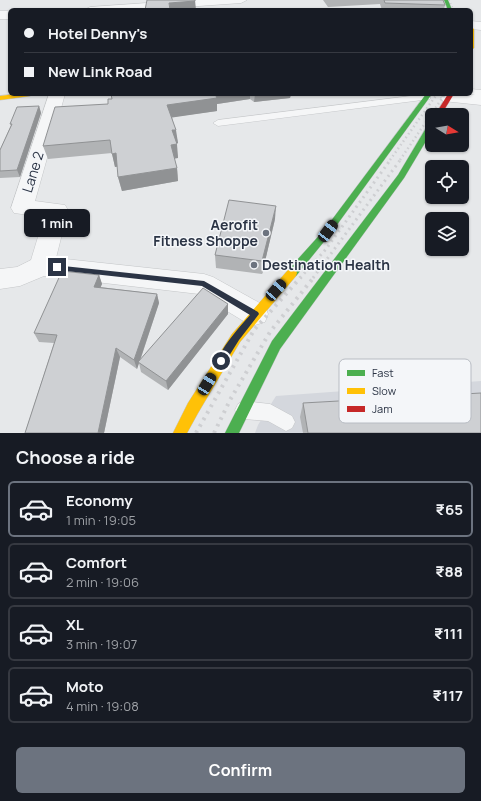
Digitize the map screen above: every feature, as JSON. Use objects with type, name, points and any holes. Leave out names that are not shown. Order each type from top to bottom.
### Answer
[{"type":"main road","points":[[0,98],[15,96]]},
{"type":"main road","points":[[180,433],[193,408],[236,338],[255,314],[328,231],[427,96]]},
{"type":"main road","points":[[442,108],[450,96]]},
{"type":"main road","points":[[232,433],[276,345],[401,176],[425,137]]},
{"type":"street","points":[[105,8],[143,3],[241,0]]},
{"type":"street","name":"Lane 2","points":[[42,266],[57,210],[22,208],[56,96]]},
{"type":"street","points":[[450,96],[481,100]]},
{"type":"street","points":[[0,279],[20,276],[42,266],[204,284],[255,314]]},
{"type":"lane","points":[[218,122],[420,96]]},
{"type":"lane","points":[[243,410],[270,413],[286,422]]},
{"type":"shaded area","points":[[481,381],[481,433],[255,433],[258,425],[276,396],[339,391],[339,423],[471,423],[471,382]]},
{"type":"building","points":[[147,0],[195,0],[169,3],[170,8],[145,8]]},
{"type":"building","points":[[384,0],[443,0],[445,5],[385,3]]},
{"type":"building","points":[[111,96],[216,96],[217,98],[167,105],[176,130],[172,130],[177,144],[171,145],[177,168],[118,177],[116,153],[112,154],[110,140],[43,146],[55,107],[108,104],[108,99],[112,99]]},
{"type":"building","points":[[39,106],[17,170],[0,171],[0,150],[12,124],[10,124],[17,107]]},
{"type":"building","points":[[229,200],[276,206],[262,261],[215,255]]},
{"type":"building","points":[[62,271],[99,275],[94,287],[157,294],[134,360],[116,348],[98,433],[25,433],[57,335],[34,333]]},
{"type":"building","points":[[203,288],[228,304],[166,381],[138,362]]},
{"type":"building","points":[[481,393],[481,433],[308,433],[303,403],[339,401],[339,423],[471,423],[471,394]]},
{"type":"railway","points":[[449,0],[453,8]]},
{"type":"railway","points":[[390,160],[436,96]]},
{"type":"railway","points":[[400,160],[444,96]]},
{"type":"railway","points":[[300,278],[326,249],[391,159]]},
{"type":"railway","points":[[313,278],[401,159]]},
{"type":"railway","points":[[196,433],[254,330],[301,277]]},
{"type":"railway","points":[[214,433],[230,400],[270,332],[314,277]]},
{"type":"traffic: fast","points":[[446,0],[449,8]]},
{"type":"traffic: fast","points":[[292,273],[328,231],[428,96]]},
{"type":"traffic: fast","points":[[232,433],[276,345],[401,176],[425,137]]},
{"type":"traffic: slow","points":[[0,98],[15,96]]},
{"type":"traffic: slow","points":[[180,433],[193,408],[236,338],[292,273]]},
{"type":"traffic: jam","points":[[442,108],[450,96]]},
{"type":"place","name":"Aerofit Fitness Shoppe","points":[[266,233]]},
{"type":"place","name":"Destination Health","points":[[254,265]]},
{"type":"route","points":[[57,267],[204,284],[255,314],[236,338],[221,361]]}]
